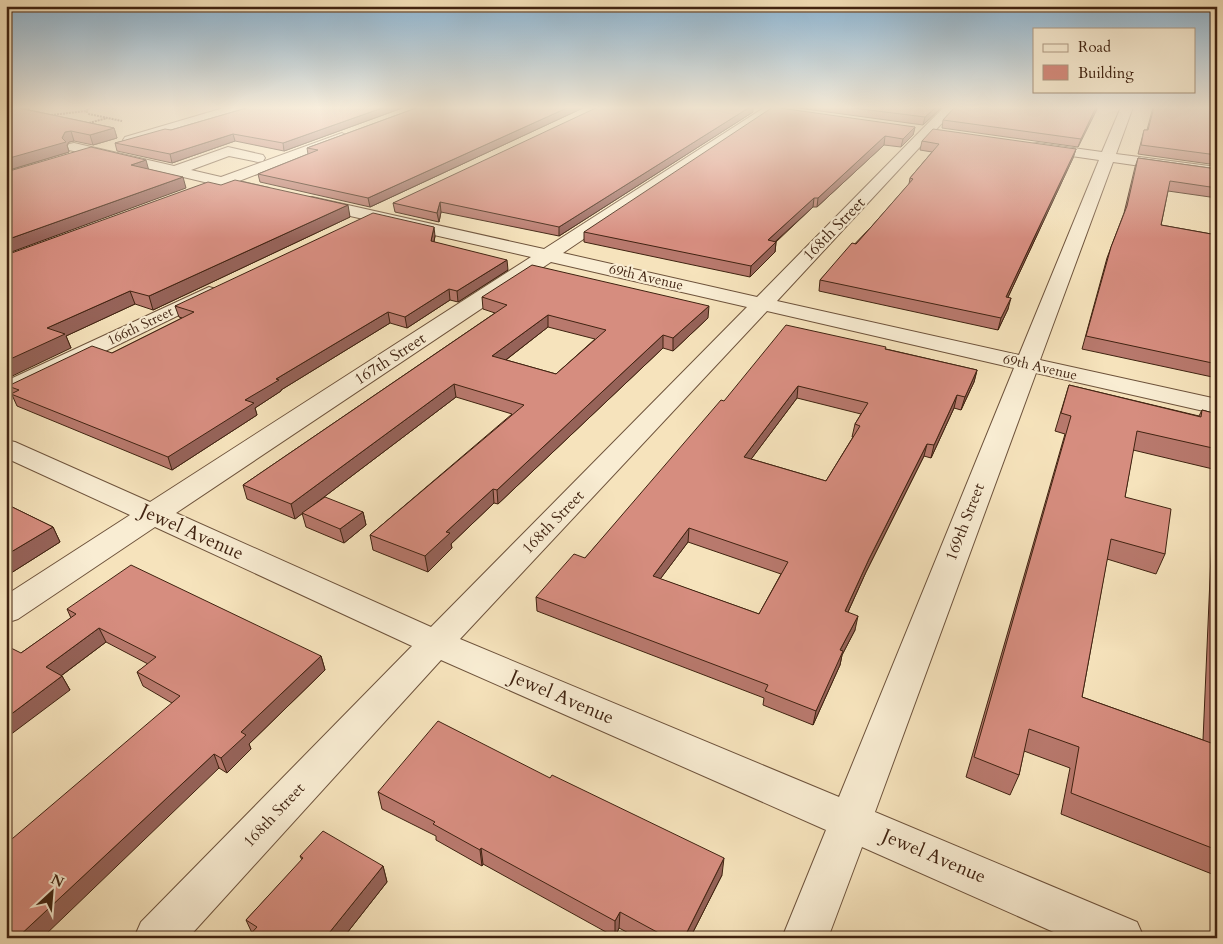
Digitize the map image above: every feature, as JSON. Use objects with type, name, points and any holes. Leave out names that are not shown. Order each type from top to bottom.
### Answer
[{"type":"street","name":"69th Avenue","points":[[96,151],[222,182],[1217,408]]},
{"type":"street","points":[[173,170],[228,151]]},
{"type":"street","points":[[228,151],[258,158]]},
{"type":"street","points":[[192,193],[305,151]]},
{"type":"street","name":"167th Street","points":[[6,612],[707,151]]},
{"type":"street","name":"168th Street","points":[[157,938],[436,643],[908,151]]},
{"type":"street","points":[[1067,151],[1217,172]]},
{"type":"street","name":"169th Street","points":[[804,938],[1109,151]]},
{"type":"street","points":[[344,228],[394,204]]},
{"type":"street","name":"166th Street","points":[[6,390],[229,283]]},
{"type":"street","name":"Jewel Avenue","points":[[6,448],[436,643],[1121,938]]},
{"type":"building","points":[[6,151],[34,151],[6,159]]},
{"type":"building","points":[[77,151],[108,151],[146,160],[131,165],[183,177],[6,240],[6,172]]},
{"type":"building","points":[[155,151],[179,151],[170,154]]},
{"type":"building","points":[[315,151],[472,151],[368,198],[258,174]]},
{"type":"building","points":[[504,151],[680,151],[559,227],[440,202],[437,213],[393,203]]},
{"type":"building","points":[[706,151],[869,151],[818,198],[814,198],[768,240],[776,242],[751,266],[584,232]]},
{"type":"building","points":[[933,151],[1075,151],[1006,297],[1011,298],[1001,318],[820,280],[852,243],[856,244],[913,179],[910,178]]},
{"type":"building","points":[[1187,151],[1217,151],[1217,155]]},
{"type":"building","points":[[1138,158],[1217,169],[1217,188],[1170,181],[1161,225],[1217,235],[1217,364],[1086,336],[1111,247],[1127,206]]},
{"type":"building","points":[[235,180],[348,205],[149,296],[130,291],[47,328],[65,334],[6,361],[6,255],[208,182],[221,185]]},
{"type":"building","points":[[373,213],[434,227],[431,241],[507,260],[457,291],[449,289],[405,317],[388,312],[276,379],[279,380],[245,400],[254,403],[168,457],[11,394],[19,390],[8,386],[92,346],[112,353],[194,312],[175,306]]},
{"type":"building","points":[[532,265],[709,306],[673,338],[663,335],[497,490],[493,489],[446,532],[450,533],[425,556],[370,535],[524,405],[454,384],[291,504],[243,485],[507,305],[482,297]],"holes":[[[548,315],[606,330],[556,374],[492,356]]]},
{"type":"building","points":[[786,325],[886,347],[885,349],[977,370],[965,397],[957,395],[934,445],[927,444],[869,559],[845,611],[858,616],[840,650],[843,651],[816,711],[765,691],[768,685],[536,597],[574,554],[585,558],[721,400],[724,401]],"holes":[[[798,386],[868,403],[855,424],[860,426],[826,481],[744,457]],[[689,528],[788,562],[759,614],[653,576]]]},
{"type":"building","points":[[1069,385],[1201,417],[1202,410],[1217,414],[1217,449],[1137,431],[1125,497],[1171,509],[1165,554],[1111,539],[1082,697],[1214,744],[1217,659],[1217,850],[1071,793],[1079,747],[1029,729],[1019,775],[974,757],[1071,416],[1061,413]]},
{"type":"building","points":[[325,497],[363,512],[340,529],[302,513]]},
{"type":"building","points":[[6,504],[53,527],[6,555]]},
{"type":"building","points":[[131,565],[321,656],[241,732],[246,735],[221,758],[214,754],[17,938],[6,938],[6,844],[180,696],[137,672],[156,657],[99,628],[46,667],[62,676],[6,718],[6,650],[11,648],[21,653],[76,614],[67,609]]},
{"type":"building","points":[[438,721],[550,778],[552,775],[724,858],[684,938],[668,938],[620,912],[615,921],[481,848],[480,850],[433,824],[435,822],[378,792]]},
{"type":"building","points":[[323,831],[383,866],[325,938],[247,938],[257,927],[246,920],[303,858],[300,856]]}]
